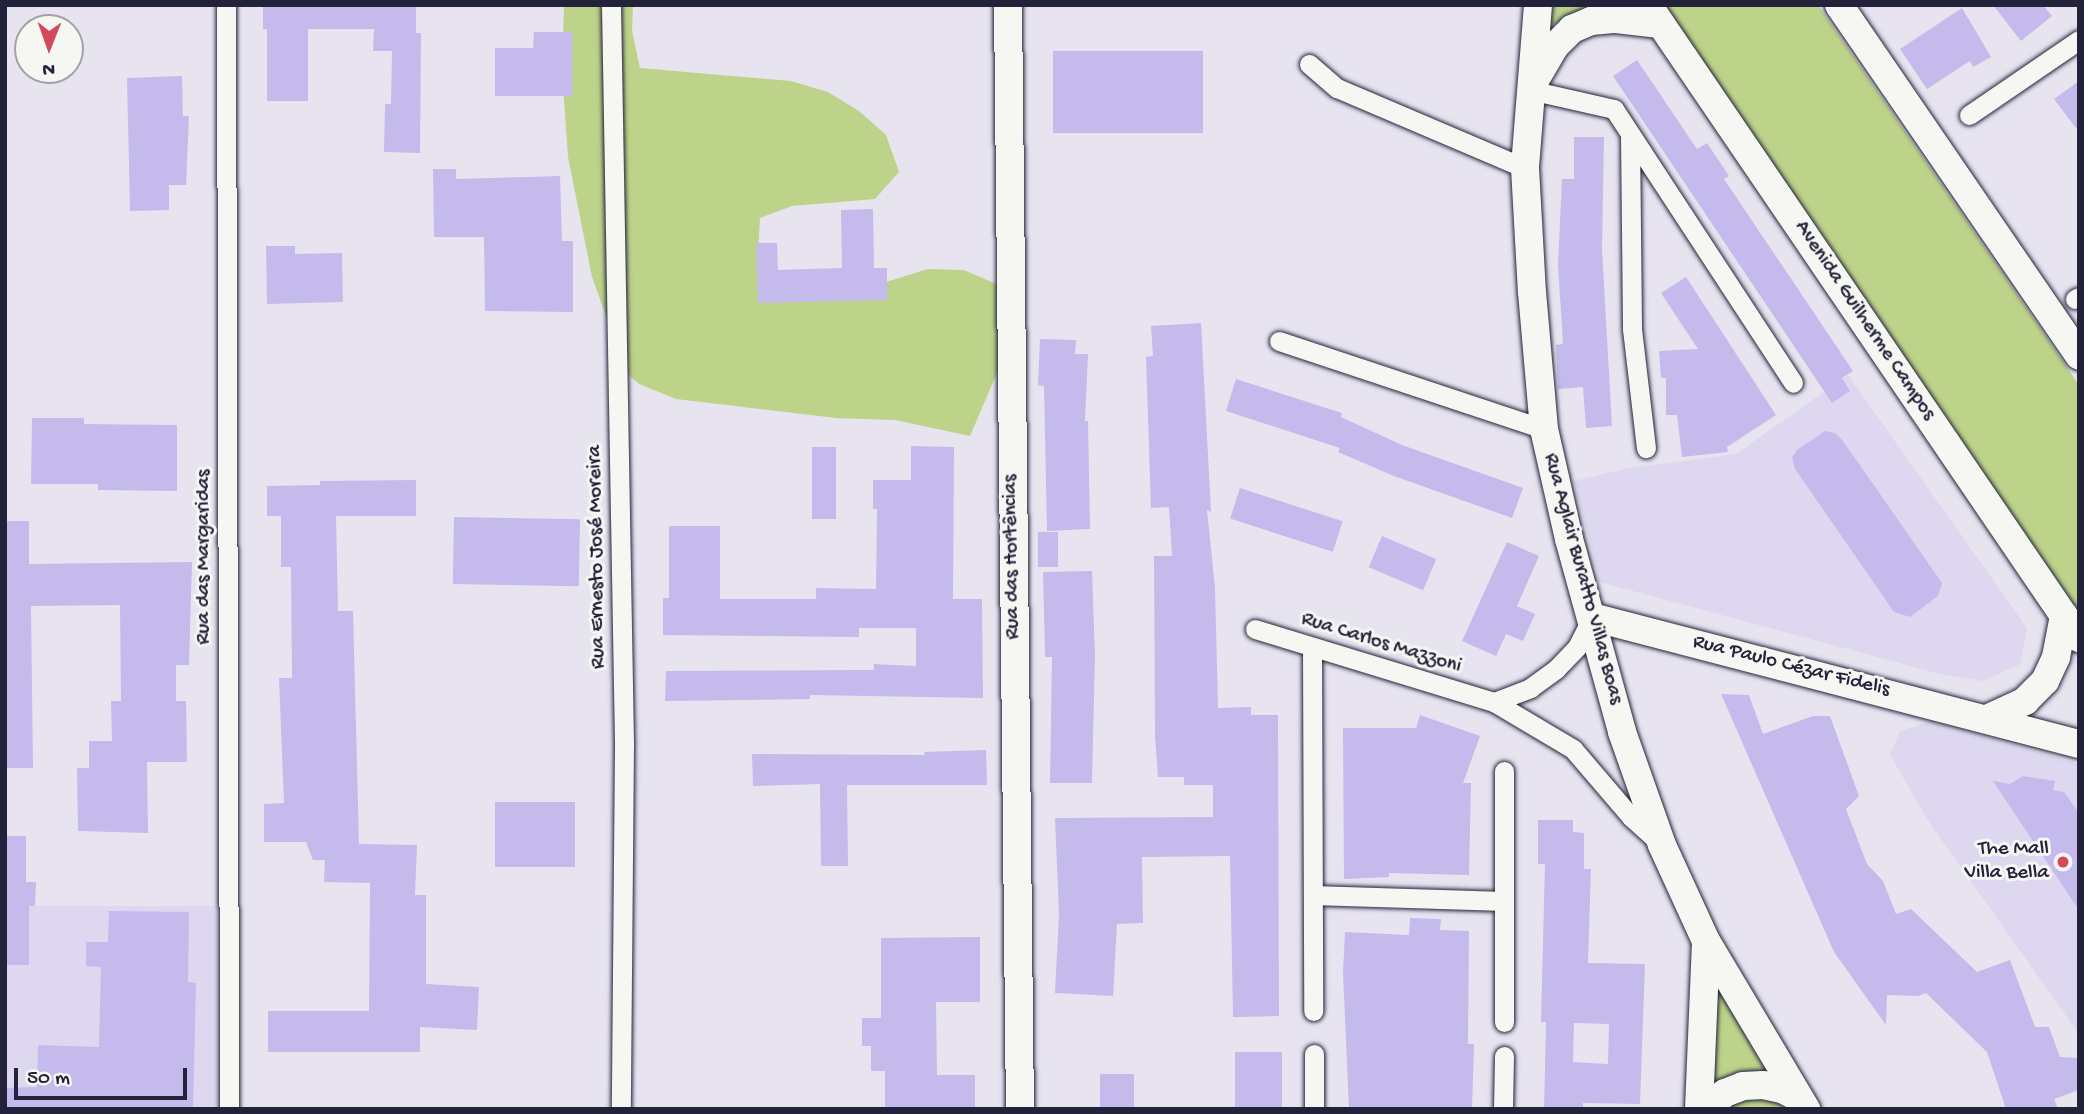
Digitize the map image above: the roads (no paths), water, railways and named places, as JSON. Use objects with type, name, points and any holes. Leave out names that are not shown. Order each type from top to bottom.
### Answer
[{"type":"main road","name":"Rua das Hortências","points":[[1008,5],[1020,1109]]},
{"type":"main road","name":"Rua Aglair Buratto Villas Boas","points":[[1538,5],[1525,168],[1544,429],[1569,539],[1622,732],[1662,845],[1706,941],[1803,1104]]},
{"type":"main road","points":[[1839,5],[2079,356]]},
{"type":"main road","points":[[1530,90],[1555,46],[1572,29],[1591,21],[1654,15]]},
{"type":"main road","name":"Avenida Guilherme Campos","points":[[1654,15],[2071,627]]},
{"type":"main road","name":"Rua Paulo Cézar Fidelis","points":[[1592,617],[1989,718],[2079,744]]},
{"type":"main road","points":[[1989,718],[2025,701],[2045,681],[2071,627]]},
{"type":"main road","points":[[1699,1109],[1706,941]]},
{"type":"main road","points":[[1707,1109],[1725,1093],[1743,1086],[1763,1085],[1782,1089],[1803,1104]]},
{"type":"street","name":"Rua das Margaridas","points":[[226,5],[229,1109]]},
{"type":"street","name":"Rua Ernesto José Moreira","points":[[611,5],[624,744],[621,1109]]},
{"type":"street","points":[[1969,115],[2079,40]]},
{"type":"street","points":[[1309,64],[1337,88],[1525,168]]},
{"type":"street","points":[[1530,90],[1614,109],[1793,383]]},
{"type":"street","points":[[1630,133],[1632,329],[1646,448]]},
{"type":"street","points":[[1279,341],[1544,429]]},
{"type":"street","points":[[1494,702],[1530,688],[1556,669],[1577,647],[1592,617]]},
{"type":"street","name":"Rua Carlos Mazzoni","points":[[1255,629],[1494,702],[1573,750],[1631,817],[1662,845]]},
{"type":"street","points":[[1312,647],[1313,1011]]},
{"type":"street","points":[[1504,771],[1504,1022]]},
{"type":"street","points":[[1313,895],[1504,901]]},
{"type":"street","points":[[1314,1054],[1314,1109]]},
{"type":"street","points":[[1503,1109],[1504,1056]]},
{"type":"place","name":"The Mall Villa Bella","points":[[2063,862]]}]
